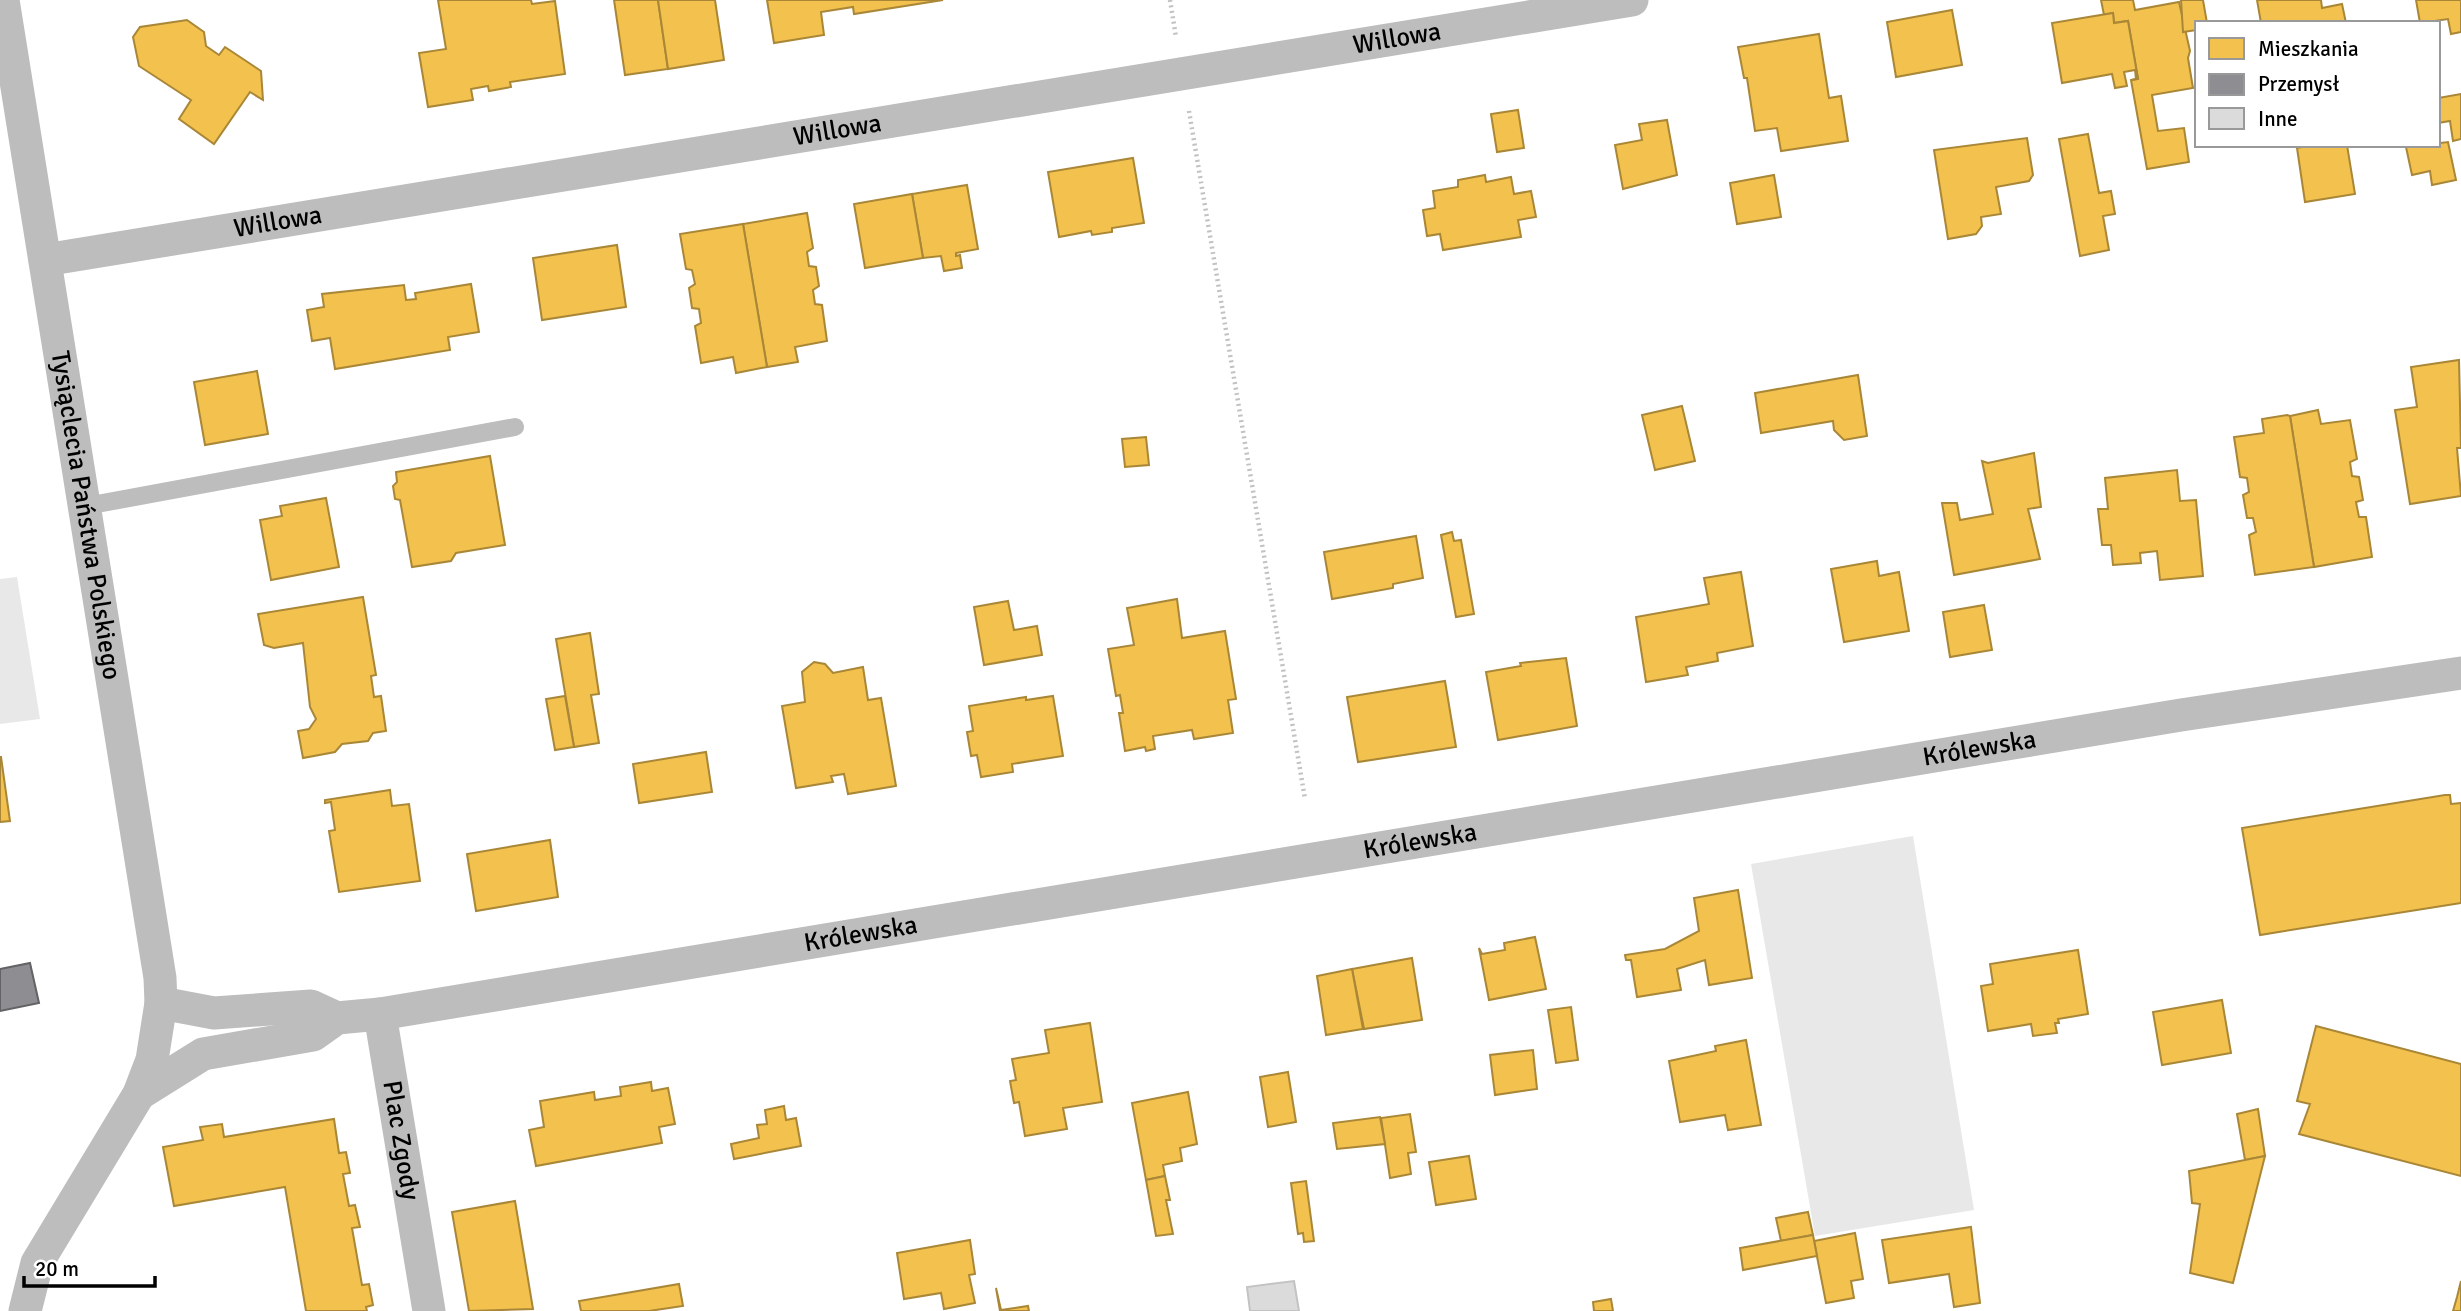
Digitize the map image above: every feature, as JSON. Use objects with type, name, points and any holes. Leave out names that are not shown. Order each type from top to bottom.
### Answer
[{"type":"street","name":"Tysiąclecia Państwa Polskiego","points":[[3,0],[156,933],[159,1016]]},
{"type":"street","name":"Willowa","points":[[45,260],[1632,0]]},
{"type":"street","name":"Królewska","points":[[380,1014],[2154,720],[2461,673]]},
{"type":"street","points":[[25,1311],[37,1264],[139,1094],[152,1060],[159,1016],[311,1006],[337,1018]]},
{"type":"street","points":[[139,1094],[203,1054],[313,1035],[337,1018],[380,1014]]},
{"type":"street","name":"Plac Zgody","points":[[380,1014],[429,1311]]},
{"type":"lane","points":[[86,506],[514,427]]},
{"type":"path","points":[[1170,0],[1305,799]]},
{"type":"shaded area","points":[[17,577],[40,719],[0,724],[0,579]]},
{"type":"shaded area","points":[[1913,836],[1974,1210],[1815,1236],[1751,864]]},
{"type":"building: Mieszkania","points":[[438,0],[531,0],[532,4],[555,1],[565,74],[510,82],[511,87],[489,91],[488,86],[471,89],[473,100],[428,107],[419,53],[446,49]]},
{"type":"building: Mieszkania","points":[[614,0],[658,0],[668,69],[625,75]]},
{"type":"building: Mieszkania","points":[[658,0],[715,0],[724,60],[668,69]]},
{"type":"building: Mieszkania","points":[[767,0],[943,0],[854,14],[853,7],[821,12],[824,35],[774,43]]},
{"type":"building: Mieszkania","points":[[2101,0],[2133,0],[2135,10],[2179,2],[2190,51],[2188,58],[2193,88],[2152,95],[2158,131],[2184,128],[2189,162],[2147,169],[2131,80],[2138,79],[2128,21],[2114,23],[2113,13],[2104,15]]},
{"type":"building: Mieszkania","points":[[2181,0],[2203,0],[2207,21],[2195,21],[2195,30],[2183,32]]},
{"type":"building: Mieszkania","points":[[2257,0],[2321,0],[2322,8],[2342,4],[2346,21],[2261,21]]},
{"type":"building: Mieszkania","points":[[2416,0],[2461,0],[2461,32],[2451,34],[2448,19],[2420,21]]},
{"type":"building: Mieszkania","points":[[1952,10],[1962,65],[1896,77],[1887,22]]},
{"type":"building: Mieszkania","points":[[2113,13],[2114,23],[2128,21],[2138,79],[2131,80],[2136,79],[2135,70],[2124,72],[2127,86],[2115,88],[2112,74],[2062,83],[2052,23]]},
{"type":"building: Mieszkania","points":[[187,20],[204,32],[206,46],[219,55],[225,47],[261,71],[263,100],[250,92],[214,144],[179,119],[191,100],[139,66],[133,37],[140,27]]},
{"type":"building: Mieszkania","points":[[1819,34],[1829,98],[1841,96],[1848,141],[1781,151],[1777,128],[1755,131],[1747,78],[1744,78],[1738,47]]},
{"type":"building: Mieszkania","points":[[2461,94],[2461,139],[2453,141],[2450,121],[2440,123],[2440,98]]},
{"type":"building: Mieszkania","points":[[1518,110],[1524,148],[1497,152],[1491,114]]},
{"type":"building: Mieszkania","points":[[1667,120],[1677,175],[1623,189],[1615,145],[1642,140],[1639,124]]},
{"type":"building: Mieszkania","points":[[2088,134],[2099,193],[2111,191],[2115,214],[2103,216],[2109,250],[2080,256],[2059,139]]},
{"type":"building: Mieszkania","points":[[2027,138],[2033,175],[2029,181],[1996,187],[2001,214],[1981,217],[1982,226],[1976,234],[1948,239],[1934,150]]},
{"type":"building: Mieszkania","points":[[2448,142],[2456,180],[2432,185],[2430,171],[2412,175],[2406,147],[2440,147],[2440,143]]},
{"type":"building: Mieszkania","points":[[2347,147],[2355,194],[2305,202],[2297,148]]},
{"type":"building: Mieszkania","points":[[1133,158],[1144,223],[1112,228],[1112,232],[1092,235],[1091,231],[1059,237],[1048,172]]},
{"type":"building: Mieszkania","points":[[1485,175],[1486,182],[1511,177],[1514,194],[1531,191],[1536,217],[1518,220],[1521,237],[1443,250],[1440,234],[1427,236],[1423,210],[1435,208],[1433,191],[1458,187],[1458,180]]},
{"type":"building: Mieszkania","points":[[1774,175],[1781,217],[1737,224],[1730,183]]},
{"type":"building: Mieszkania","points":[[967,185],[978,249],[956,253],[956,256],[960,255],[962,268],[944,271],[941,256],[923,258],[912,194]]},
{"type":"building: Mieszkania","points":[[912,194],[923,258],[865,268],[854,204]]},
{"type":"building: Mieszkania","points":[[807,213],[813,248],[807,252],[809,266],[816,267],[819,286],[813,290],[815,304],[822,305],[827,341],[795,347],[798,362],[767,367],[743,224]]},
{"type":"building: Mieszkania","points":[[743,224],[767,367],[736,373],[733,357],[701,363],[695,326],[701,323],[699,309],[692,308],[689,288],[695,284],[692,270],[686,269],[680,234]]},
{"type":"building: Mieszkania","points":[[617,245],[626,307],[542,320],[533,258]]},
{"type":"building: Mieszkania","points":[[471,284],[479,332],[448,337],[450,350],[335,369],[330,338],[312,341],[307,310],[324,307],[322,294],[404,285],[406,300],[416,299],[415,293]]},
{"type":"building: Mieszkania","points":[[2459,360],[2461,448],[2457,448],[2461,496],[2410,504],[2395,410],[2417,407],[2411,367]]},
{"type":"building: Mieszkania","points":[[257,371],[268,434],[205,445],[194,382]]},
{"type":"building: Mieszkania","points":[[1858,375],[1867,436],[1844,440],[1834,430],[1833,421],[1761,433],[1755,393]]},
{"type":"building: Mieszkania","points":[[1682,406],[1695,461],[1655,470],[1642,415]]},
{"type":"building: Mieszkania","points":[[2318,410],[2321,424],[2350,420],[2357,459],[2350,462],[2352,476],[2359,477],[2363,500],[2356,502],[2359,517],[2366,517],[2372,557],[2314,567],[2290,416]]},
{"type":"building: Mieszkania","points":[[2290,416],[2314,567],[2255,575],[2249,535],[2256,532],[2253,518],[2247,518],[2243,495],[2249,492],[2247,478],[2240,477],[2234,437],[2264,433],[2262,419]]},
{"type":"building: Mieszkania","points":[[1146,437],[1149,465],[1125,467],[1122,439]]},
{"type":"building: Mieszkania","points":[[2034,453],[2041,507],[2028,509],[2040,559],[1954,575],[1942,503],[1957,503],[1960,520],[1993,514],[1982,461],[1988,463]]},
{"type":"building: Mieszkania","points":[[490,456],[505,545],[456,553],[451,561],[412,567],[400,500],[395,499],[393,486],[397,482],[396,472]]},
{"type":"building: Mieszkania","points":[[2177,470],[2180,501],[2196,500],[2203,576],[2160,580],[2157,551],[2140,553],[2141,563],[2113,565],[2111,545],[2102,545],[2098,509],[2108,509],[2105,478]]},
{"type":"building: Mieszkania","points":[[326,498],[339,567],[271,580],[260,520],[282,516],[280,506]]},
{"type":"building: Mieszkania","points":[[1452,532],[1454,541],[1461,540],[1474,614],[1456,617],[1441,535]]},
{"type":"building: Mieszkania","points":[[1416,536],[1423,578],[1393,584],[1393,588],[1332,599],[1324,552]]},
{"type":"building: Mieszkania","points":[[1877,561],[1879,576],[1899,572],[1909,631],[1844,642],[1831,569]]},
{"type":"building: Mieszkania","points":[[1741,572],[1753,646],[1717,653],[1718,661],[1686,667],[1688,675],[1646,682],[1636,617],[1709,604],[1704,578]]},
{"type":"building: Mieszkania","points":[[363,597],[376,675],[371,676],[374,697],[381,696],[386,731],[373,733],[368,741],[342,744],[335,752],[303,758],[298,731],[309,729],[316,719],[310,707],[303,643],[274,648],[264,645],[258,614]]},
{"type":"building: Mieszkania","points":[[1177,599],[1182,638],[1225,631],[1236,699],[1228,700],[1233,733],[1194,739],[1192,730],[1153,736],[1155,749],[1146,751],[1145,747],[1125,751],[1119,713],[1123,713],[1120,695],[1116,696],[1108,649],[1134,645],[1127,608]]},
{"type":"building: Mieszkania","points":[[1008,601],[1014,630],[1037,626],[1042,655],[984,665],[974,607]]},
{"type":"building: Mieszkania","points":[[1984,605],[1992,650],[1950,657],[1943,612]]},
{"type":"building: Mieszkania","points":[[590,633],[599,694],[591,695],[599,743],[574,747],[556,639]]},
{"type":"building: Mieszkania","points":[[1566,658],[1577,726],[1498,740],[1486,672],[1521,666],[1520,663]]},
{"type":"building: Mieszkania","points":[[814,662],[825,664],[833,673],[863,667],[868,700],[881,698],[896,786],[848,794],[844,774],[831,776],[833,782],[796,788],[782,706],[805,702],[802,672]]},
{"type":"building: Mieszkania","points":[[1445,681],[1456,747],[1358,762],[1347,697]]},
{"type":"building: Mieszkania","points":[[565,696],[574,747],[555,750],[546,699]]},
{"type":"building: Mieszkania","points":[[1053,696],[1063,756],[1012,764],[1013,772],[981,777],[977,755],[971,756],[967,732],[973,731],[969,706],[1026,697],[1026,700]]},
{"type":"building: Mieszkania","points":[[706,752],[712,792],[639,803],[633,764]]},
{"type":"building: Mieszkania","points":[[0,757],[10,821],[0,822]]},
{"type":"building: Mieszkania","points":[[390,790],[392,806],[409,804],[420,881],[339,892],[329,831],[335,830],[331,802],[325,803],[325,800]]},
{"type":"building: Mieszkania","points":[[2450,795],[2451,804],[2461,803],[2461,903],[2260,935],[2242,828]]},
{"type":"building: Mieszkania","points":[[550,840],[558,897],[476,911],[467,854]]},
{"type":"building: Mieszkania","points":[[1738,890],[1752,978],[1709,985],[1705,960],[1677,969],[1681,990],[1637,997],[1631,960],[1626,960],[1625,955],[1665,949],[1699,931],[1694,898]]},
{"type":"building: Mieszkania","points":[[1535,937],[1546,989],[1489,1000],[1479,948],[1482,954],[1505,950],[1504,943]]},
{"type":"building: Mieszkania","points":[[2078,950],[2088,1014],[2058,1019],[2059,1023],[2055,1023],[2057,1033],[2033,1036],[2031,1024],[1988,1031],[1981,986],[1993,984],[1990,964]]},
{"type":"building: Mieszkania","points":[[1412,958],[1422,1020],[1364,1029],[1352,969]]},
{"type":"building: Mieszkania","points":[[1352,969],[1363,1029],[1326,1035],[1317,976]]},
{"type":"building: Mieszkania","points":[[2222,1000],[2231,1053],[2162,1065],[2153,1012]]},
{"type":"building: Mieszkania","points":[[1571,1007],[1578,1060],[1556,1063],[1548,1010]]},
{"type":"building: Mieszkania","points":[[1090,1023],[1102,1102],[1063,1108],[1067,1129],[1025,1136],[1019,1102],[1014,1103],[1010,1081],[1016,1080],[1012,1059],[1049,1053],[1045,1030]]},
{"type":"building: Mieszkania","points":[[2316,1026],[2461,1064],[2461,1176],[2299,1134],[2310,1104],[2297,1101]]},
{"type":"building: Mieszkania","points":[[1746,1040],[1761,1125],[1728,1130],[1725,1115],[1680,1122],[1669,1061],[1716,1051],[1715,1046]]},
{"type":"building: Mieszkania","points":[[1533,1050],[1537,1089],[1495,1095],[1490,1055]]},
{"type":"building: Mieszkania","points":[[1288,1072],[1296,1122],[1268,1127],[1260,1077]]},
{"type":"building: Mieszkania","points":[[651,1082],[652,1091],[668,1088],[675,1124],[659,1127],[662,1143],[536,1166],[529,1130],[544,1127],[540,1101],[594,1092],[595,1100],[621,1096],[620,1087]]},
{"type":"building: Mieszkania","points":[[1188,1092],[1197,1144],[1180,1148],[1182,1161],[1163,1165],[1165,1176],[1146,1180],[1132,1103]]},
{"type":"building: Mieszkania","points":[[784,1106],[786,1120],[796,1118],[801,1146],[734,1159],[731,1144],[759,1138],[757,1125],[767,1124],[765,1110]]},
{"type":"building: Mieszkania","points":[[2258,1109],[2265,1156],[2245,1160],[2237,1114]]},
{"type":"building: Mieszkania","points":[[1410,1114],[1416,1152],[1408,1153],[1411,1174],[1390,1178],[1381,1118]]},
{"type":"building: Mieszkania","points":[[1380,1117],[1385,1144],[1337,1149],[1333,1123]]},
{"type":"building: Mieszkania","points":[[334,1119],[339,1153],[346,1152],[350,1173],[343,1174],[349,1206],[355,1205],[360,1227],[352,1228],[362,1285],[369,1284],[373,1305],[366,1307],[367,1311],[306,1311],[285,1187],[174,1206],[163,1147],[203,1140],[200,1127],[222,1124],[224,1137]]},
{"type":"building: Mieszkania","points":[[1469,1156],[1476,1199],[1436,1205],[1429,1162]]},
{"type":"building: Mieszkania","points":[[2265,1156],[2233,1283],[2190,1273],[2200,1204],[2192,1203],[2189,1171]]},
{"type":"building: Mieszkania","points":[[1165,1176],[1170,1200],[1166,1200],[1173,1234],[1156,1236],[1146,1180]]},
{"type":"building: Mieszkania","points":[[1306,1181],[1314,1241],[1304,1242],[1303,1233],[1298,1234],[1291,1183]]},
{"type":"building: Mieszkania","points":[[515,1201],[533,1309],[469,1311],[452,1212]]},
{"type":"building: Mieszkania","points":[[1808,1212],[1813,1235],[1781,1241],[1776,1218]]},
{"type":"building: Mieszkania","points":[[1971,1227],[1980,1303],[1954,1307],[1949,1274],[1889,1283],[1882,1240]]},
{"type":"building: Mieszkania","points":[[1855,1233],[1863,1279],[1851,1281],[1854,1298],[1826,1303],[1814,1241]]},
{"type":"building: Mieszkania","points":[[1813,1235],[1817,1256],[1743,1270],[1740,1248]]},
{"type":"building: Mieszkania","points":[[970,1240],[975,1274],[969,1275],[975,1303],[944,1309],[941,1293],[904,1299],[897,1253]]},
{"type":"building: Mieszkania","points":[[2461,1281],[2461,1311],[2453,1311],[2457,1297]]},
{"type":"building: Mieszkania","points":[[679,1284],[683,1306],[649,1311],[581,1311],[579,1301]]},
{"type":"building: Mieszkania","points":[[996,1288],[1001,1310],[1028,1306],[1029,1311],[1000,1311]]},
{"type":"building: Mieszkania","points":[[1611,1299],[1613,1311],[1594,1311],[1593,1302]]},
{"type":"building: Przemysł","points":[[30,963],[39,1003],[0,1011],[0,969]]},
{"type":"building: Inne","points":[[1294,1281],[1299,1311],[1250,1311],[1247,1287]]}]
